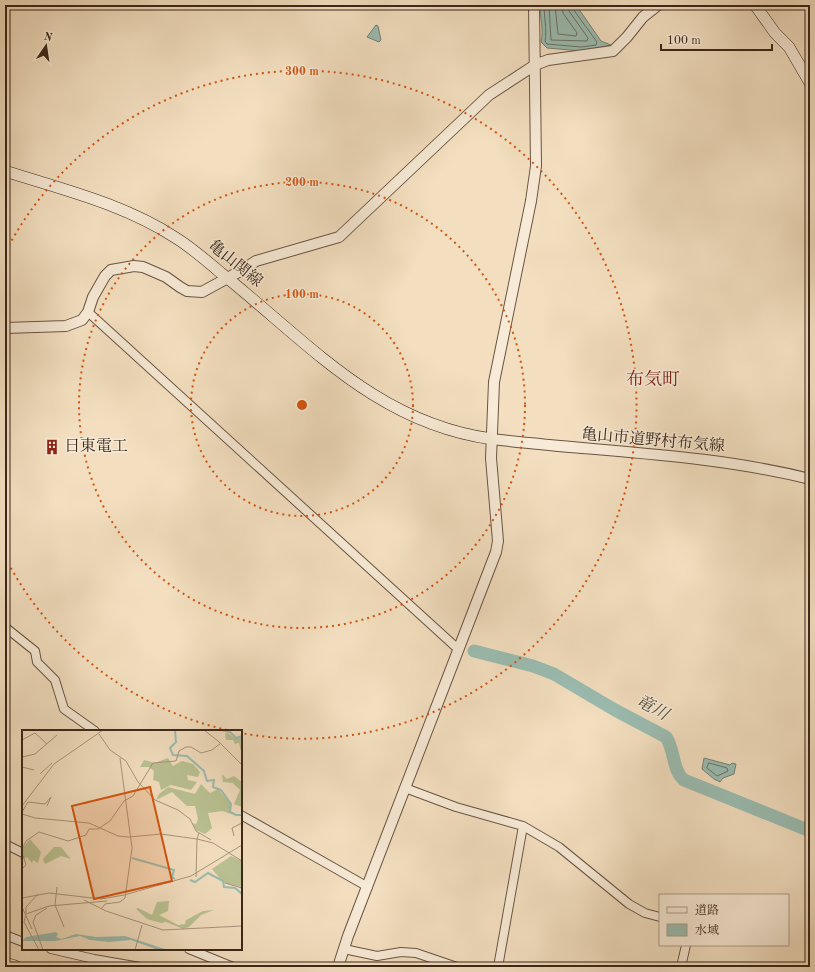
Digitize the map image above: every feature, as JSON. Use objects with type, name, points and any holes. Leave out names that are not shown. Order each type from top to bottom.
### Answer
[{"type":"highway","points":[[5,964],[14,967]]},
{"type":"main road","points":[[755,5],[788,48],[810,84]]},
{"type":"main road","name":"亀山関線","points":[[5,172],[90,197],[130,212],[178,239],[228,278],[347,378],[387,405],[443,429],[492,439]]},
{"type":"street","points":[[338,967],[348,936],[368,887],[498,541],[491,458],[494,382],[531,201],[536,166],[534,5]]},
{"type":"street","points":[[5,328],[66,326],[82,320],[88,312],[92,297],[104,276],[111,270],[134,266],[152,269],[180,287],[195,292],[206,290],[256,260],[339,237],[489,95],[535,65],[548,60],[613,50],[627,37],[644,17],[658,5]]},
{"type":"street","points":[[88,312],[458,649]]},
{"type":"street","name":"亀山市道野村布気線","points":[[492,439],[554,447],[708,459],[765,468],[810,478]]},
{"type":"street","points":[[5,627],[36,651],[37,662],[55,680],[64,709],[94,730]]},
{"type":"street","points":[[405,788],[456,807],[523,826],[564,851],[629,904],[645,913],[659,917]]},
{"type":"street","points":[[242,816],[368,887]]},
{"type":"street","points":[[498,967],[523,826]]},
{"type":"street","points":[[5,844],[22,852]]},
{"type":"street","points":[[5,935],[22,942]]},
{"type":"street","points":[[681,967],[686,946]]},
{"type":"street","points":[[344,949],[378,956],[401,952],[416,953],[457,967]]},
{"type":"street","points":[[55,950],[120,966],[140,967]]},
{"type":"street","points":[[191,950],[233,967]]},
{"type":"water","points":[[540,5],[576,5],[601,41],[611,45],[582,51],[547,48],[541,42],[542,28]]},
{"type":"water","points":[[376,25],[378,26],[381,40],[379,42],[367,37]]},
{"type":"water","points":[[704,758],[730,765],[732,763],[736,764],[734,774],[723,778],[720,782],[714,779],[702,769]]},
{"type":"waterway","name":"竜川","points":[[474,651],[533,666],[554,674],[615,710],[666,737],[671,748],[677,771],[684,780],[810,831]]},
{"type":"place","name":"日東電工","points":[[52,447]]},
{"type":"district","name":"布気町","points":[[653,380]]}]
